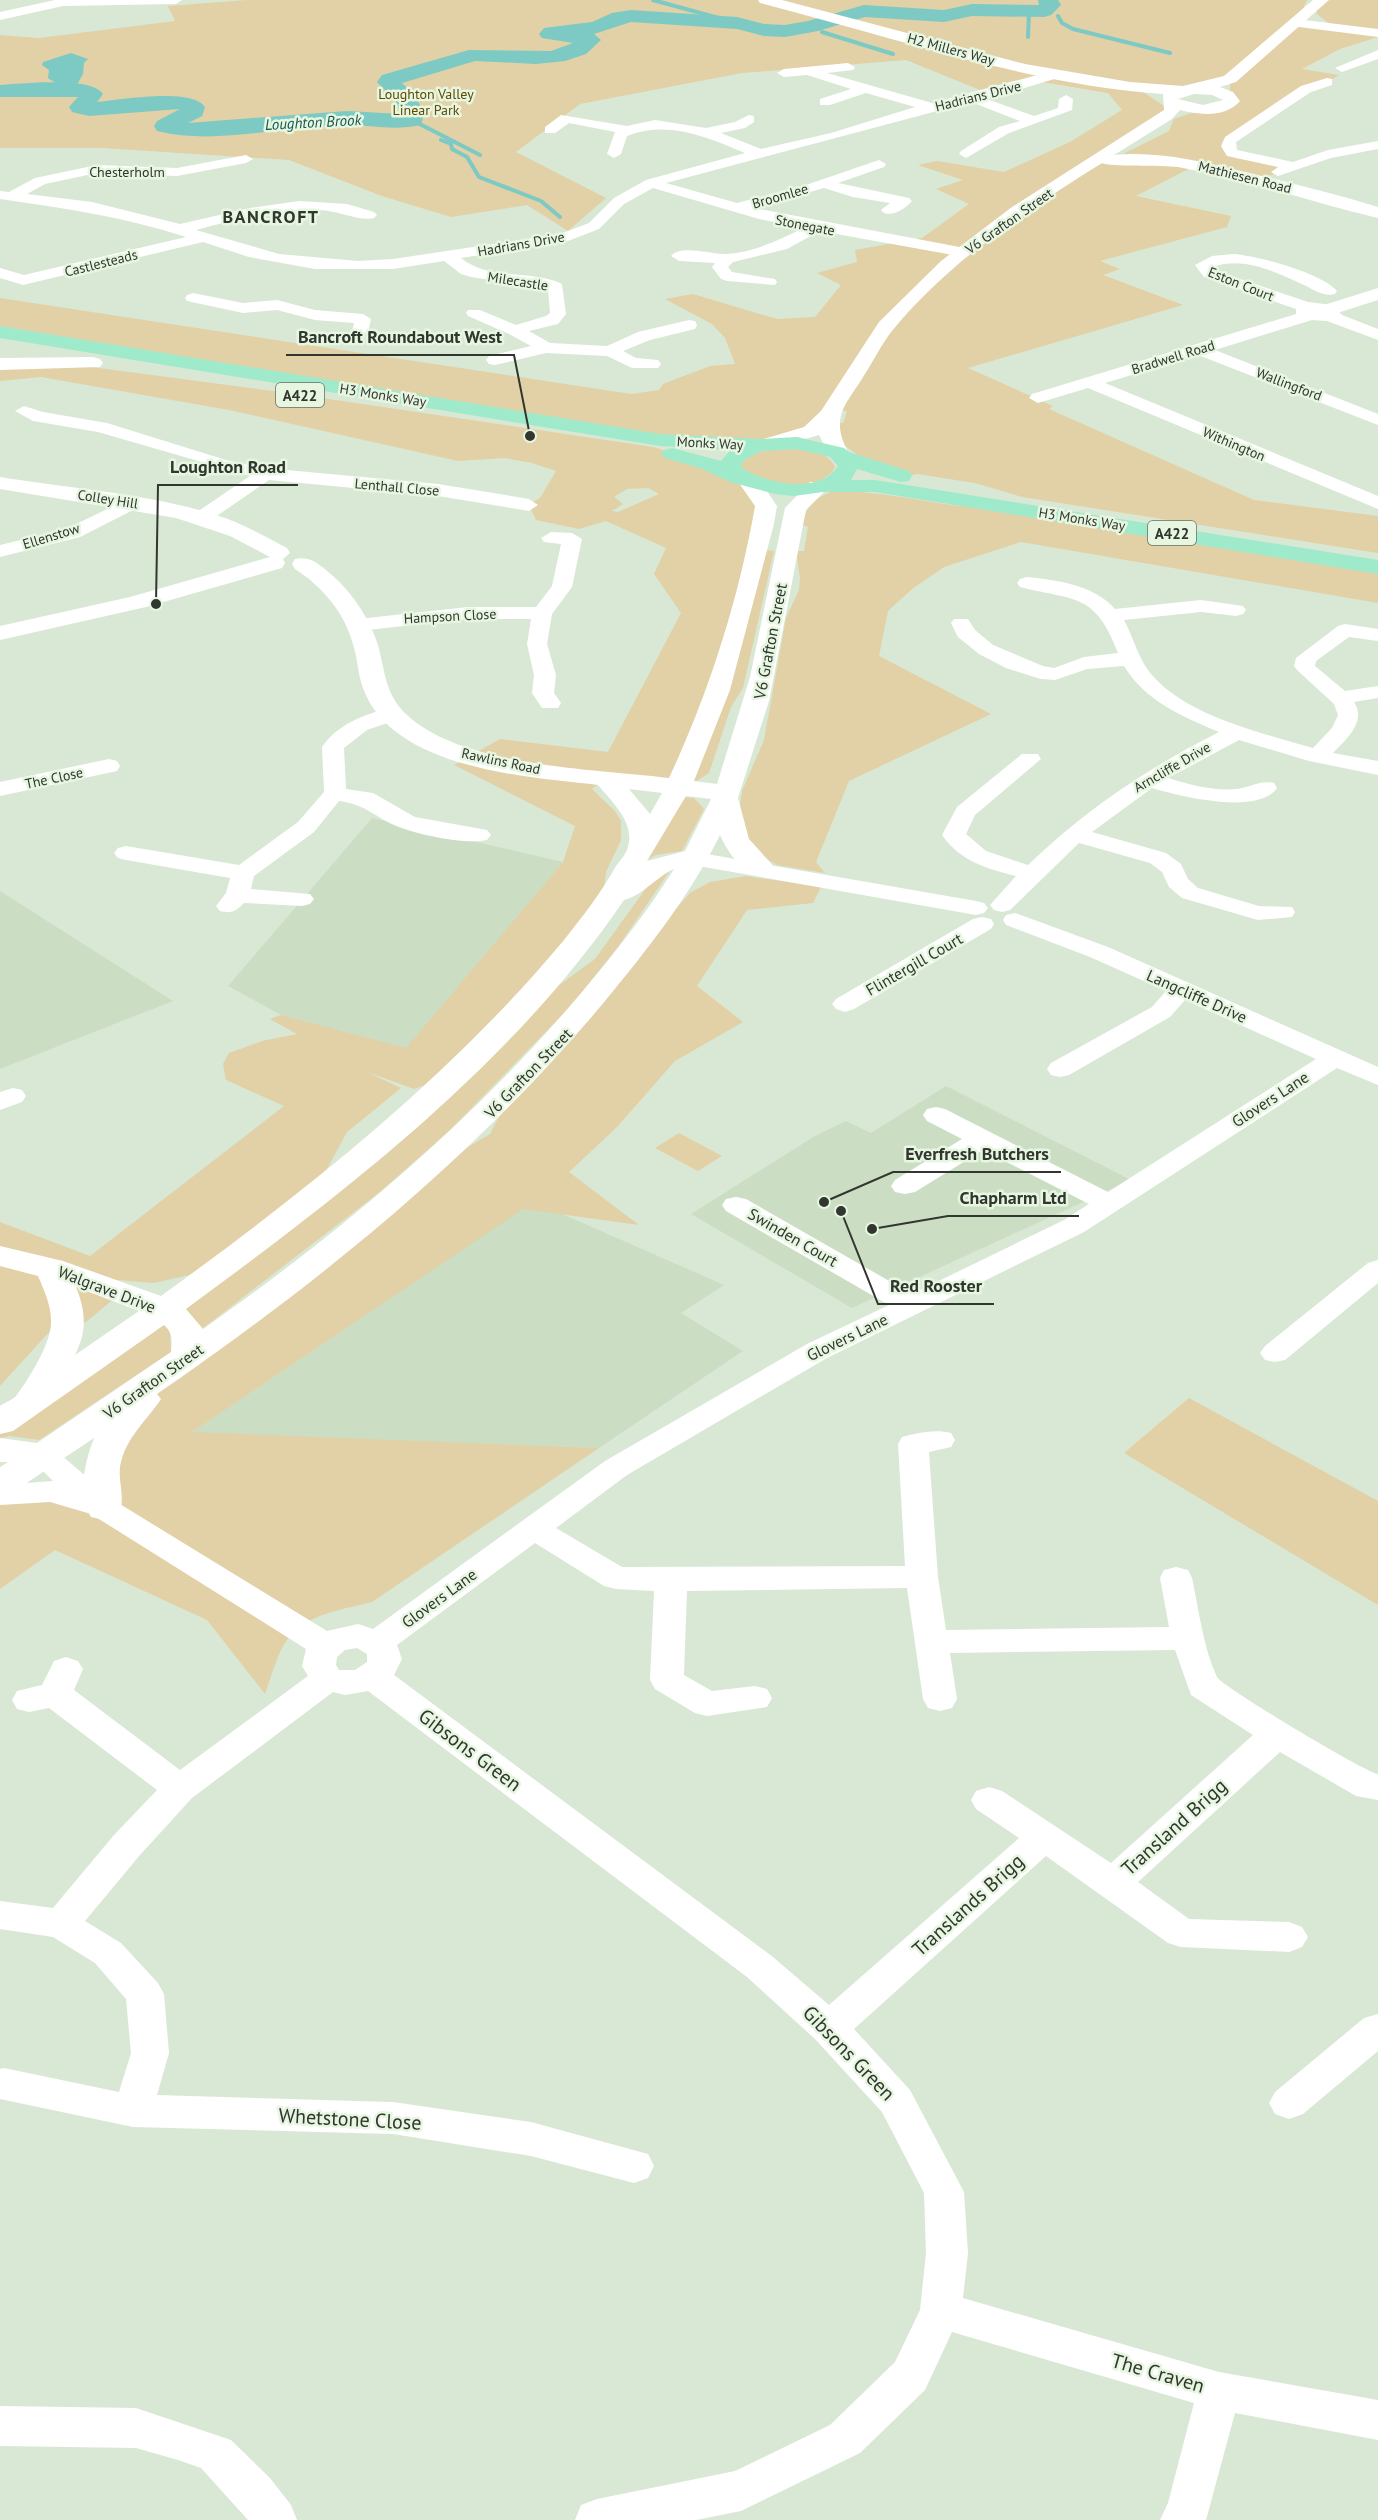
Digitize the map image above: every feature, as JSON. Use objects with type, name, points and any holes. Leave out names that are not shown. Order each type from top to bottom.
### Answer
[{"type":"main road","name":"H3 Monks Way","points":[[30,336],[656,445]]},
{"type":"main road","name":"H3 Monks Way","points":[[1,349],[607,437]]},
{"type":"main road","name":"A422","points":[[744,480],[783,489],[820,486],[837,480],[847,473],[849,465],[840,455],[805,444],[763,445]]},
{"type":"main road","name":"Monks Way","points":[[656,445],[763,445]]},
{"type":"main road","name":"Monks Way","points":[[656,445],[708,463],[744,480]]},
{"type":"main road","points":[[744,480],[731,470],[730,463],[745,450],[763,445]]},
{"type":"main road","name":"H3 Monks Way","points":[[840,455],[910,485]]},
{"type":"main road","name":"H3 Monks Way","points":[[820,486],[910,485],[1378,567]]},
{"type":"main road","name":"H3 Monks Way","points":[[969,495],[1378,553]]},
{"type":"street","points":[[0,16],[50,2],[176,0]]},
{"type":"street","name":"H2 Millers Way","points":[[765,0],[1002,62],[1034,75],[1056,74],[1180,96]]},
{"type":"street","points":[[1180,96],[1230,80],[1298,21],[1316,1]]},
{"type":"street","points":[[1316,1],[1318,15],[1324,21],[1357,30]]},
{"type":"street","points":[[103,13],[119,2]]},
{"type":"street","points":[[1298,21],[1378,33]]},
{"type":"street","points":[[1342,68],[1378,54]]},
{"type":"street","points":[[784,73],[848,68]]},
{"type":"street","points":[[808,71],[862,90],[886,93],[930,107]]},
{"type":"street","name":"Hadrians Drive","points":[[5,196],[92,207],[180,229],[201,238],[249,252],[315,264],[358,266],[542,243],[594,226],[619,201],[651,183],[687,171],[835,136],[930,107],[972,98],[1034,75],[1103,83]]},
{"type":"street","points":[[1180,96],[1219,93],[1230,97],[1230,80]]},
{"type":"street","points":[[1293,166],[1232,153],[1228,146],[1230,140],[1306,89],[1327,82]]},
{"type":"street","points":[[886,93],[909,87]]},
{"type":"street","points":[[825,102],[862,90]]},
{"type":"street","points":[[1180,96],[1206,108]]},
{"type":"street","name":"V6 Grafton Street","points":[[763,445],[811,431],[834,406],[885,328],[918,291],[998,224],[1080,172],[1093,160],[1166,116],[1172,111],[1180,96]]},
{"type":"street","name":"V6 Grafton Street","points":[[1080,172],[1109,161],[1174,119],[1206,108],[1229,105],[1232,101],[1230,97]]},
{"type":"street","points":[[972,98],[1034,121]]},
{"type":"street","points":[[966,154],[1004,129],[1065,110],[1066,99]]},
{"type":"street","points":[[665,124],[671,110]]},
{"type":"street","points":[[550,130],[566,118],[627,130]]},
{"type":"street","points":[[704,133],[749,119]]},
{"type":"street","points":[[614,154],[621,133],[665,124],[704,133],[760,154]]},
{"type":"street","points":[[1157,132],[1157,148],[1170,159]]},
{"type":"street","points":[[1259,180],[1328,154],[1378,145]]},
{"type":"street","points":[[86,154],[97,169]]},
{"type":"street","name":"Mathiesen Road","points":[[1109,161],[1129,158],[1170,159],[1259,180],[1378,213]]},
{"type":"street","name":"Chesterholm","points":[[5,196],[40,181],[97,169],[177,172],[246,159]]},
{"type":"street","name":"Broomlee","points":[[736,208],[879,164]]},
{"type":"street","name":"Stonegate","points":[[651,183],[736,208],[815,227],[964,252]]},
{"type":"street","name":"Broomlee","points":[[822,183],[853,192],[908,199],[889,210]]},
{"type":"street","points":[[180,229],[247,211],[309,205],[340,206],[369,215]]},
{"type":"street","points":[[679,256],[727,259],[781,246],[815,227]]},
{"type":"street","name":"Castlesteads","points":[[0,273],[23,280],[201,238]]},
{"type":"street","name":"Milecastle","points":[[448,256],[466,271],[547,283],[556,287],[558,314],[552,320],[515,330]]},
{"type":"street","points":[[727,259],[720,267],[727,276],[769,282]]},
{"type":"street","name":"Eston Court","points":[[1307,311],[1210,274],[1203,265],[1227,259],[1245,260],[1284,272],[1330,305]]},
{"type":"street","points":[[277,305],[315,264]]},
{"type":"street","points":[[1307,311],[1378,294]]},
{"type":"street","points":[[193,298],[243,308],[277,305],[315,315],[363,321]]},
{"type":"street","points":[[1330,305],[1378,335]]},
{"type":"street","name":"Bradwell Road","points":[[1038,398],[1199,349],[1307,311]]},
{"type":"street","points":[[474,313],[515,330],[546,348]]},
{"type":"street","points":[[495,360],[546,348],[569,351],[610,351],[644,336],[689,325]]},
{"type":"street","points":[[1,349],[30,336]]},
{"type":"street","name":"Wallingford","points":[[1199,349],[1378,420]]},
{"type":"street","points":[[610,351],[632,363],[652,364]]},
{"type":"street","name":"Withington","points":[[1090,383],[1378,503]]},
{"type":"street","points":[[834,406],[826,427],[828,438],[840,455]]},
{"type":"street","name":"Lenthall Close","points":[[24,411],[39,417],[101,427],[221,464],[265,474],[438,490],[529,505]]},
{"type":"street","points":[[201,518],[265,474]]},
{"type":"street","name":"V6 Grafton Street","points":[[0,1423],[163,1310],[308,1204],[393,1133],[524,1007],[601,913],[678,787],[701,736],[733,636],[760,537],[766,506],[744,480]]},
{"type":"street","name":"Colley Hill","points":[[0,483],[134,502],[201,518],[240,532],[277,558]]},
{"type":"street","name":"V6 Grafton Street","points":[[0,1484],[174,1367],[291,1281],[433,1168],[511,1093],[573,1025],[654,922],[688,871],[726,796],[750,733],[796,508],[820,486]]},
{"type":"street","name":"Ellenstow","points":[[0,551],[73,533],[134,502]]},
{"type":"street","points":[[551,538],[593,537]]},
{"type":"street","points":[[520,695],[546,698],[545,675],[537,644],[542,613],[562,587],[572,539]]},
{"type":"street","name":"Rawlins Road","points":[[277,558],[290,551],[306,553],[310,560],[303,564],[334,591],[358,624],[379,696],[391,714],[431,742],[466,756],[526,768],[678,787],[726,796]]},
{"type":"street","points":[[0,633],[84,617],[277,558]]},
{"type":"street","points":[[1027,583],[1079,594],[1100,603],[1113,615],[1129,659],[1146,681],[1166,698],[1196,715],[1237,732],[1317,756],[1378,768]]},
{"type":"street","points":[[1113,615],[1201,606],[1236,610]]},
{"type":"street","name":"Hampson Close","points":[[358,624],[468,613],[542,613]]},
{"type":"street","points":[[961,623],[963,629],[981,647],[1014,663],[1053,675],[1090,662],[1129,659]]},
{"type":"street","points":[[1317,756],[1347,723],[1348,713],[1341,698],[1310,676],[1304,666],[1306,658],[1329,644],[1345,630],[1378,635]]},
{"type":"street","points":[[1038,690],[1048,683],[1053,675]]},
{"type":"street","points":[[1341,698],[1378,692]]},
{"type":"street","points":[[335,794],[333,747],[342,736],[360,723],[391,714]]},
{"type":"street","name":"Arncliffe Drive","points":[[1009,912],[1031,873],[1073,834],[1147,779],[1237,732]]},
{"type":"street","points":[[1030,759],[965,812],[954,835],[962,846],[978,857],[1031,873]]},
{"type":"street","name":"The Close","points":[[0,789],[109,766]]},
{"type":"street","points":[[606,778],[639,817],[642,846]]},
{"type":"street","points":[[1147,779],[1203,796],[1248,795],[1266,788]]},
{"type":"street","points":[[236,891],[306,827],[325,801],[335,794],[365,798],[407,822],[449,832],[479,835]]},
{"type":"street","points":[[726,796],[733,837],[741,851],[764,870]]},
{"type":"street","points":[[1073,834],[1158,858],[1173,869],[1177,882],[1190,893],[1258,913],[1283,912]]},
{"type":"street","points":[[126,853],[236,891],[302,899]]},
{"type":"street","points":[[601,913],[662,862],[676,858],[688,871],[764,870],[979,916],[1000,926],[1009,912]]},
{"type":"street","name":"Langcliffe Drive","points":[[1009,912],[1378,1077]]},
{"type":"street","name":"Flintergill Court","points":[[845,1004],[979,916]]},
{"type":"street","points":[[1060,1069],[1161,1012],[1181,988]]},
{"type":"street","name":"Glovers Lane","points":[[375,1660],[533,1528],[616,1468],[753,1386],[860,1329],[912,1306],[1074,1226],[1335,1058]]},
{"type":"street","points":[[936,1115],[1110,1204]]},
{"type":"street","points":[[905,1186],[981,1138]]},
{"type":"street","name":"Swinden Court","points":[[736,1205],[912,1306]]},
{"type":"street","name":"Walgrave Drive","points":[[0,1256],[51,1268],[122,1292],[177,1317],[187,1330],[174,1367]]},
{"type":"street","name":"Walgrave Drive","points":[[28,1404],[60,1349],[68,1326],[64,1300],[51,1268]]},
{"type":"street","points":[[1275,1353],[1378,1269]]},
{"type":"street","points":[[104,1508],[102,1464],[112,1438],[174,1367]]},
{"type":"street","points":[[940,1440],[913,1444],[922,1577],[940,1699]]},
{"type":"street","points":[[0,1450],[17,1450],[43,1456],[104,1508],[327,1662],[345,1684],[375,1660],[358,1636],[335,1640],[327,1662],[180,1789],[127,1845],[61,1924]]},
{"type":"street","points":[[0,1495],[51,1491],[104,1508]]},
{"type":"street","points":[[533,1528],[616,1578],[671,1580],[922,1577]]},
{"type":"street","points":[[1176,1578],[1188,1638],[1203,1686],[1276,1734],[1368,1787],[1378,1787]]},
{"type":"street","points":[[671,1580],[667,1680],[707,1704],[755,1698]]},
{"type":"street","points":[[932,1642],[1188,1638]]},
{"type":"street","name":"Gibsons Green","points":[[375,1660],[760,1967],[829,2028],[896,2101],[944,2192],[947,2253],[941,2310],[910,2376],[845,2439],[741,2490],[597,2520]]},
{"type":"street","points":[[50,1688],[180,1789]]},
{"type":"street","name":"Transland Brigg","points":[[1276,1734],[1113,1883],[1181,1933],[1289,1938]]},
{"type":"street","points":[[989,1800],[1113,1883]]},
{"type":"street","name":"Translands Brigg","points":[[829,2028],[1044,1837]]},
{"type":"street","points":[[0,1915],[61,1924],[108,1953],[144,1994],[150,2053],[133,2111]]},
{"type":"street","points":[[1289,2103],[1378,2029]]},
{"type":"street","name":"Whetstone Close","points":[[4,2084],[133,2111],[393,2118],[531,2139],[634,2166]]},
{"type":"street","name":"The Craven","points":[[941,2310],[1219,2391],[1378,2420]]},
{"type":"street","points":[[1182,2520],[1188,2511],[1219,2391]]},
{"type":"street","points":[[0,2426],[136,2428],[178,2440],[216,2454],[254,2493],[275,2520]]},
{"type":"shaded area","points":[[372,818],[563,862],[406,1049],[281,1015],[228,986]]},
{"type":"shaded area","points":[[0,891],[173,1001],[0,1069]]},
{"type":"shaded area","points":[[946,1086],[1131,1180],[852,1308],[691,1214],[815,1136],[846,1121],[871,1133]]},
{"type":"shaded area","points":[[519,1195],[724,1285],[681,1313],[743,1351],[599,1448],[191,1433]]},
{"type":"green space","name":"Loughton Valley Linear Park","points":[[246,0],[1307,0],[1296,23],[1330,24],[1318,15],[1316,10],[1322,0],[1378,0],[1378,37],[1340,49],[1302,69],[1339,75],[1230,140],[1232,153],[1293,166],[1259,180],[1196,165],[1136,196],[1231,216],[1227,227],[1100,261],[1120,269],[1103,275],[1183,305],[968,368],[1053,406],[1049,409],[1254,500],[1378,516],[1378,553],[1022,497],[975,483],[913,475],[863,458],[846,446],[838,438],[838,423],[843,423],[847,411],[832,410],[811,431],[767,444],[687,443],[0,326],[0,298],[631,394],[659,390],[663,384],[710,366],[735,364],[725,338],[712,324],[665,299],[693,294],[777,319],[815,317],[841,285],[817,273],[857,262],[855,250],[922,238],[969,204],[936,189],[963,180],[918,165],[937,161],[1004,172],[1070,142],[1122,110],[1108,93],[1036,81],[990,94],[906,60],[742,73],[580,104],[516,152],[606,198],[568,231],[527,205],[451,217],[382,196],[289,160],[102,148],[0,148],[0,35],[39,38],[175,21],[168,6]],"holes":[[[1230,80],[1230,97],[1174,119],[1169,131],[1109,161],[1082,171],[1172,111],[1140,90],[1194,90]]]},
{"type":"green space","points":[[76,365],[281,392],[653,447],[683,456],[750,483],[766,506],[678,787],[606,778],[592,789],[615,811],[621,821],[621,840],[606,872],[601,913],[457,1074],[414,1089],[367,1072],[401,1088],[347,1132],[308,1204],[194,1274],[154,1283],[117,1280],[57,1269],[122,1292],[86,1322],[51,1330],[0,1386],[0,1222],[90,1256],[284,1106],[226,1080],[223,1064],[229,1053],[262,1041],[297,1034],[270,1019],[281,1015],[406,1048],[563,862],[575,826],[454,765],[500,739],[608,752],[681,613],[654,574],[666,548],[606,521],[579,529],[536,520],[529,505],[540,498],[556,471],[532,463],[504,458],[458,461],[229,410],[41,377],[0,381],[0,368]],"holes":[[[648,488],[659,494],[618,512],[612,511],[623,504],[614,497],[627,489]]]},
{"type":"green space","points":[[785,448],[820,453],[835,467],[823,479],[794,486],[767,482],[741,469],[741,463],[757,452]]},
{"type":"green space","points":[[834,491],[881,494],[959,506],[961,504],[1378,567],[1378,603],[1021,542],[944,567],[912,589],[888,611],[879,656],[991,714],[849,781],[816,862],[825,873],[777,865],[756,853],[738,820],[742,791],[764,740],[786,618],[799,590],[800,578],[796,551],[804,551],[808,527],[801,524],[813,503],[821,496]]},
{"type":"green space","points":[[763,550],[774,551],[743,688],[731,707],[709,773],[695,782],[691,780]]},
{"type":"green space","points":[[683,797],[694,798],[704,809],[682,851],[656,855],[646,860]]},
{"type":"green space","points":[[675,863],[620,944],[571,1006],[449,1131],[381,1191],[198,1332],[179,1311],[376,1163],[427,1119],[547,994],[595,959],[657,873]]},
{"type":"green space","points":[[746,876],[821,887],[813,903],[747,910],[697,986],[743,1022],[675,1061],[617,1127],[569,1172],[639,1225],[523,1209],[192,1432],[599,1448],[372,1602],[329,1613],[299,1628],[282,1647],[265,1694],[207,1620],[55,1550],[0,1589],[0,1495],[104,1507],[102,1464],[160,1376],[433,1168],[490,1134],[511,1093],[690,893],[710,882]]},
{"type":"green space","points":[[679,1133],[722,1156],[698,1171],[655,1148]]},
{"type":"green space","points":[[162,1323],[170,1331],[171,1352],[39,1440],[10,1436],[0,1438],[0,1432]]},
{"type":"green space","points":[[1189,1398],[1378,1501],[1378,1605],[1124,1453]]},
{"type":"water","points":[[71,53],[88,59],[84,63],[83,74],[78,83],[62,85],[48,78],[49,70],[42,65],[43,62]]},
{"type":"waterway","points":[[653,0],[737,23]]},
{"type":"waterway","name":"Loughton Brook","points":[[0,91],[85,90],[92,94],[80,107],[89,109],[183,102],[194,107],[194,111],[165,126],[188,130],[347,118],[389,122],[412,120],[408,103],[388,82],[390,80],[475,55],[536,58],[565,55],[591,40],[554,36],[549,34],[551,32],[596,28],[619,17],[737,23],[764,30],[785,31],[811,27],[864,11],[944,16],[972,10],[1044,11],[1051,5],[1048,0]]},
{"type":"waterway","points":[[1028,37],[1029,12]]},
{"type":"waterway","points":[[1058,16],[1062,23],[1073,29],[1170,53]]},
{"type":"waterway","points":[[822,32],[893,54]]},
{"type":"waterway","points":[[412,120],[480,155]]},
{"type":"waterway","points":[[441,140],[451,144],[452,149],[467,157],[479,177],[541,201],[560,217]]},
{"type":"place","name":"Bancroft Roundabout West","points":[[530,436]]},
{"type":"place","name":"Loughton Road","points":[[156,604]]},
{"type":"place","name":"Everfresh Butchers","points":[[824,1202]]},
{"type":"place","name":"Red Rooster","points":[[841,1211]]},
{"type":"place","name":"Chapharm Ltd","points":[[872,1229]]},
{"type":"district","name":"BANCROFT","points":[[271,216]]}]
